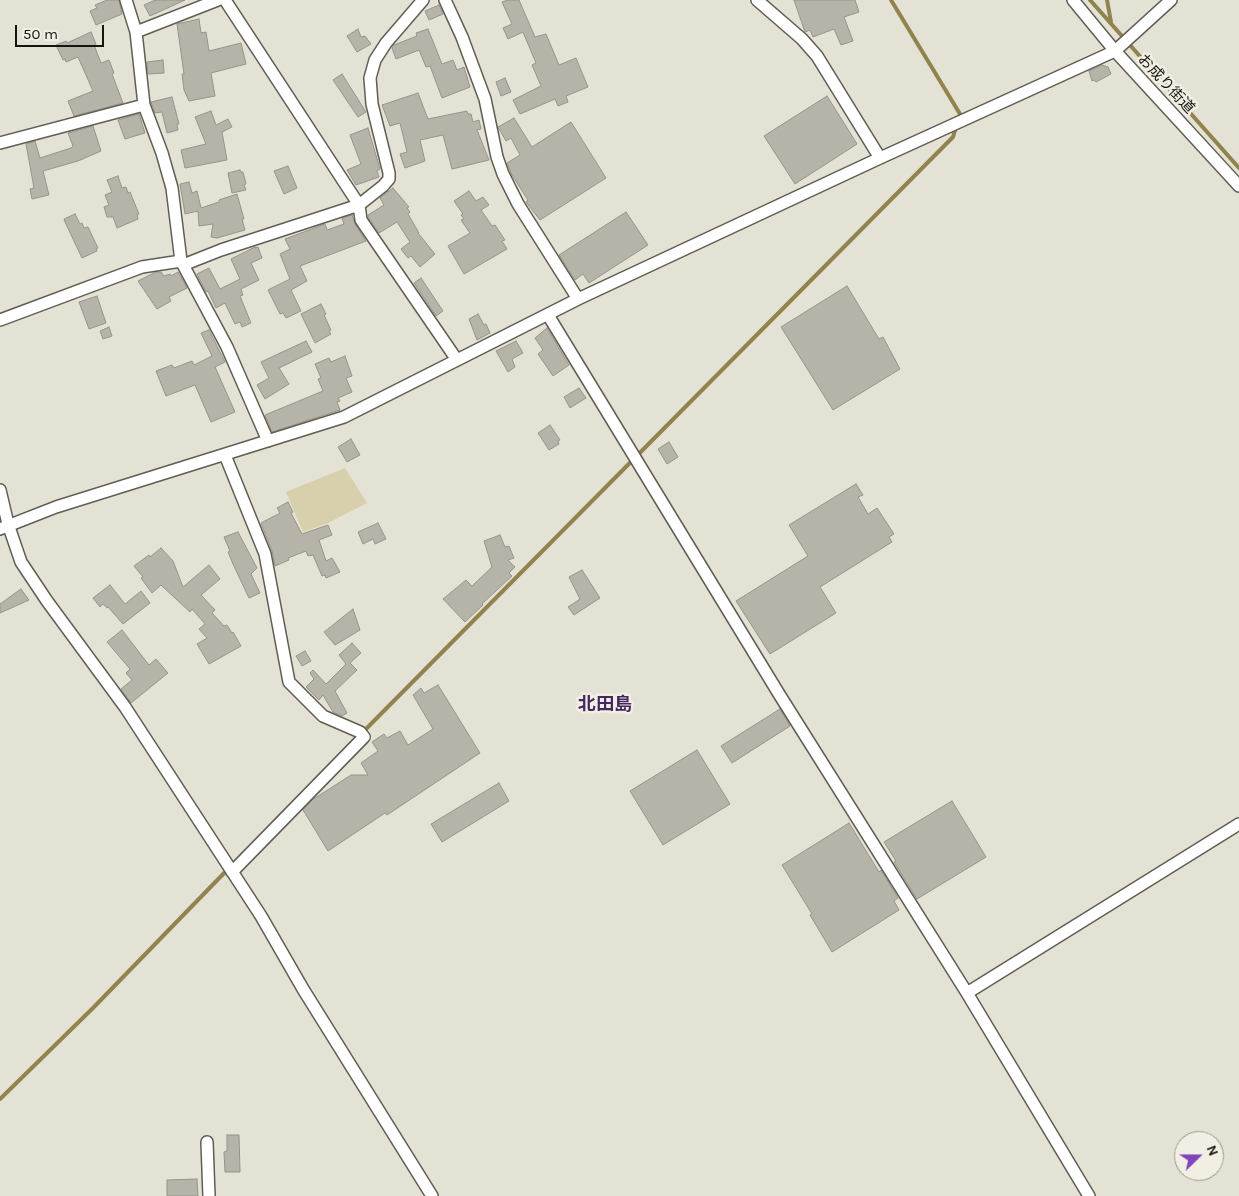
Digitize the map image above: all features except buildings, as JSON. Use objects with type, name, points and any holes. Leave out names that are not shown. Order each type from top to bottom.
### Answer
[{"type":"street","points":[[126,0],[136,32],[144,105],[162,153],[172,188],[182,263],[231,354],[268,441]]},
{"type":"street","points":[[136,32],[218,0]]},
{"type":"street","points":[[224,0],[359,204],[361,220],[457,360]]},
{"type":"street","points":[[0,320],[142,266],[182,263],[359,204],[389,179],[385,153],[372,104],[370,78],[375,60],[386,43],[423,0]]},
{"type":"street","points":[[445,0],[462,37],[485,100],[497,157],[503,174],[518,204],[578,299]]},
{"type":"street","points":[[756,0],[802,39],[817,56],[880,158]]},
{"type":"street","name":"お成り街道","points":[[1074,0],[1116,51],[1239,186]]},
{"type":"street","points":[[4,526],[56,507],[344,417],[578,299],[880,158],[1116,51],[1171,0]]},
{"type":"street","points":[[0,143],[144,105]]},
{"type":"street","points":[[548,315],[611,421],[789,709],[967,992],[1089,1196]]},
{"type":"street","points":[[225,454],[265,554],[289,682],[323,716],[360,732],[364,737],[232,872]]},
{"type":"street","points":[[0,490],[4,526],[21,562],[47,601],[125,707],[232,872],[432,1196]]},
{"type":"street","points":[[967,992],[1239,824]]},
{"type":"street","points":[[207,1142],[209,1196]]},
{"type":"shaded area","points":[[345,468],[367,503],[328,523],[303,532],[286,492]]},
{"type":"waterway","points":[[891,0],[960,114],[958,120]]},
{"type":"waterway","points":[[1090,0],[1239,168]]},
{"type":"waterway","points":[[1107,0],[1111,22]]},
{"type":"waterway","points":[[362,733],[953,137],[956,127]]},
{"type":"waterway","points":[[0,1099],[93,1008],[229,868]]},
{"type":"district","name":"北田島","points":[[605,705]]}]
